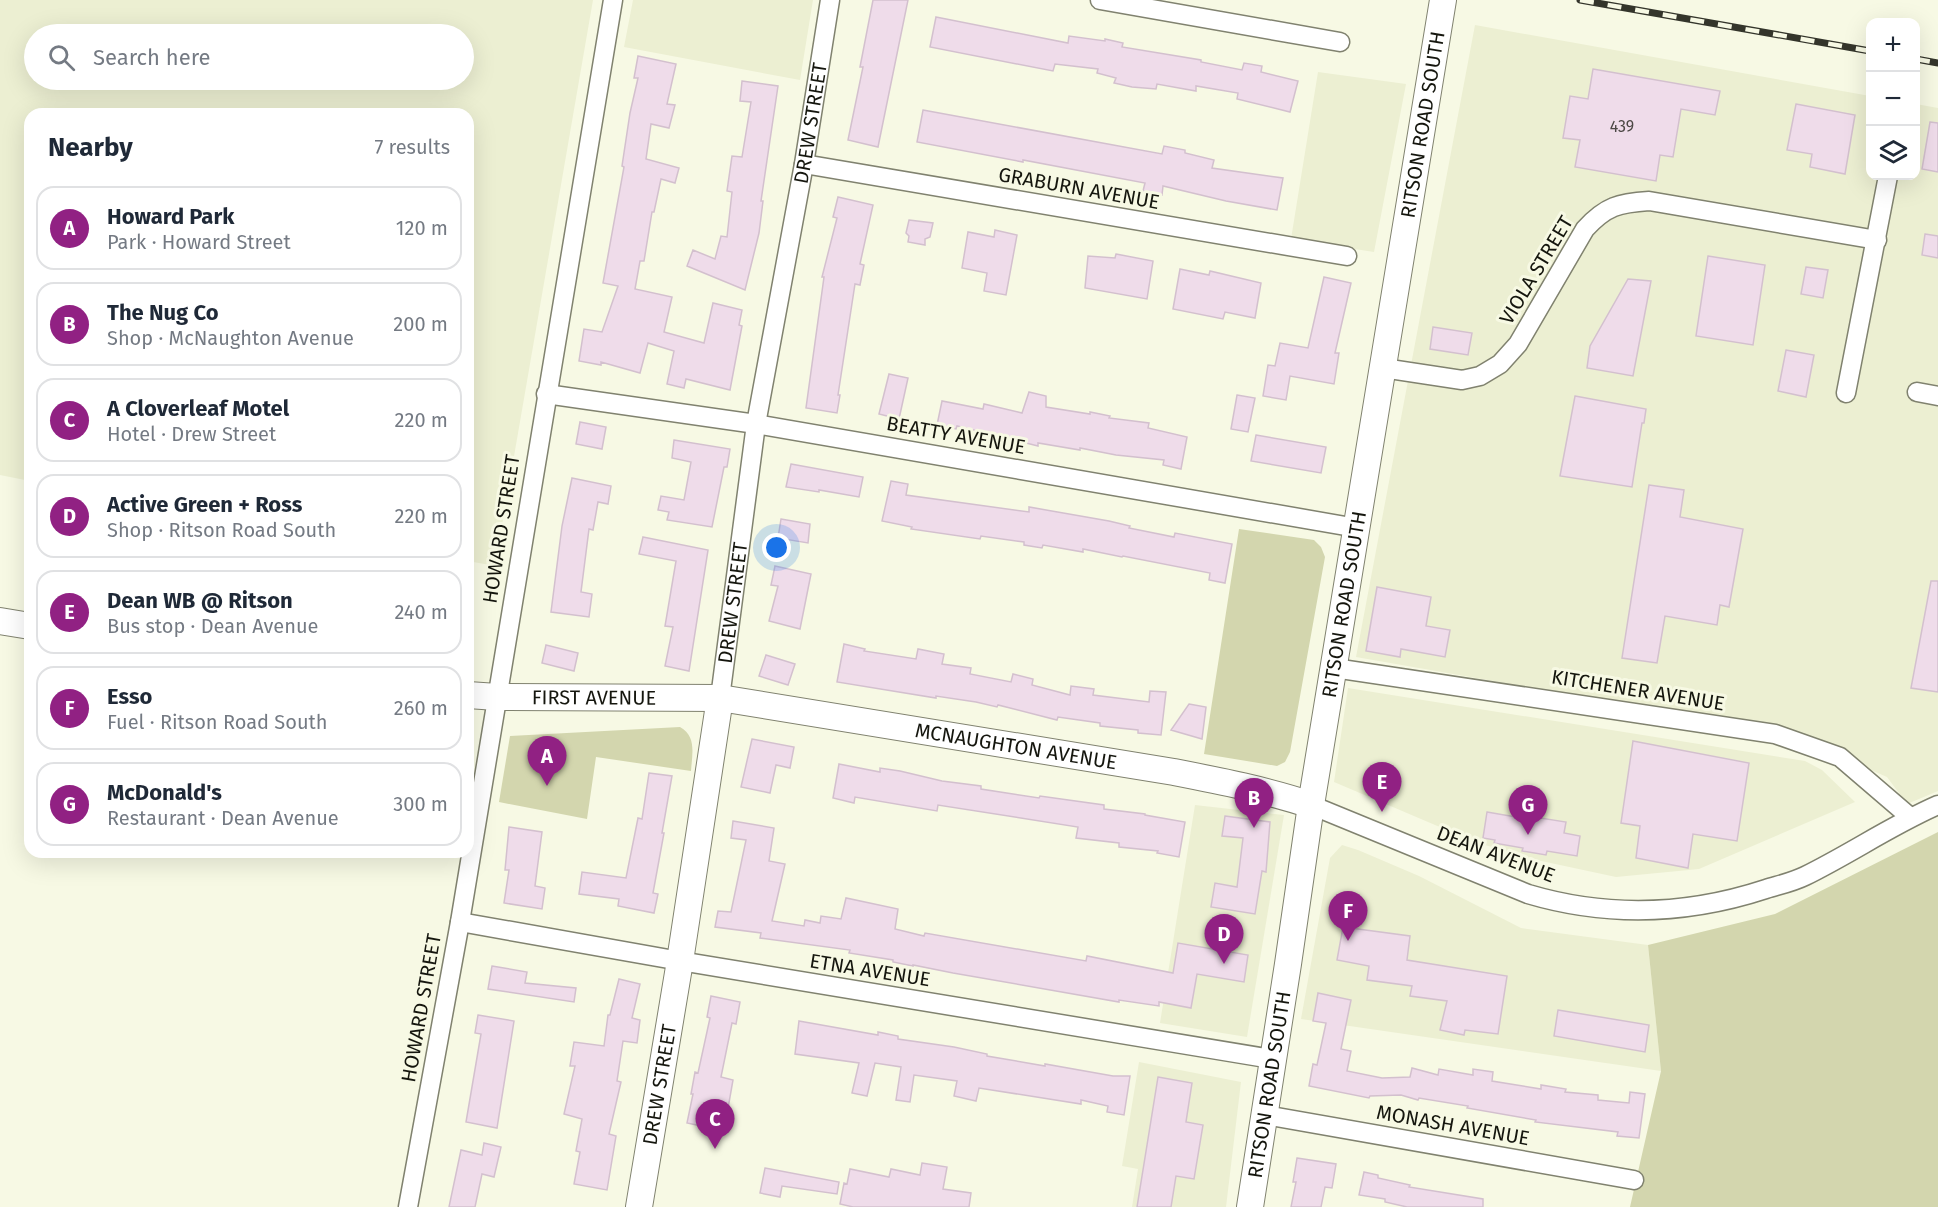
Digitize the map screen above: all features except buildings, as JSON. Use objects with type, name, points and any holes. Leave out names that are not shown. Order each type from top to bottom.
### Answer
[{"type":"main road","name":"RITSON ROAD SOUTH","points":[[1250,1207],[1311,805],[1443,0]]},
{"type":"main road","points":[[0,621],[24,625]]},
{"type":"main road","name":"FIRST AVENUE","points":[[474,695],[720,698]]},
{"type":"main road","name":"MCNAUGHTON AVENUE","points":[[720,698],[1204,778],[1276,794],[1311,805]]},
{"type":"main road","name":"DREW STREET","points":[[640,1207],[720,698]]},
{"type":"street","name":"HOWARD STREET","points":[[474,837],[613,0]]},
{"type":"street","name":"DREW STREET","points":[[720,698],[756,424],[804,164],[830,0]]},
{"type":"street","points":[[1100,0],[1340,42]]},
{"type":"street","name":"GRABURN AVENUE","points":[[804,164],[1347,256]]},
{"type":"street","points":[[1846,393],[1887,180]]},
{"type":"street","name":"VIOLA STREET","points":[[1383,368],[1462,380],[1480,375],[1500,364],[1518,344],[1586,229],[1596,217],[1609,208],[1625,202],[1649,201],[1877,240]]},
{"type":"street","points":[[1917,392],[1938,396]]},
{"type":"street","name":"BEATTY AVENUE","points":[[546,394],[756,424],[1358,528]]},
{"type":"street","name":"KITCHENER AVENUE","points":[[1334,668],[1775,734],[1840,757],[1910,817]]},
{"type":"street","name":"DEAN AVENUE","points":[[1311,805],[1528,894],[1609,910],[1671,910],[1739,898],[1803,877],[1910,817],[1938,805]]},
{"type":"street","name":"HOWARD STREET","points":[[408,1207],[471,858]]},
{"type":"street","name":"ETNA AVENUE","points":[[460,922],[680,961],[1272,1059]]},
{"type":"street","name":"MONASH AVENUE","points":[[1264,1115],[1634,1180]]},
{"type":"shaded area","points":[[0,0],[593,0],[495,566],[474,562],[474,108],[24,108],[24,480],[0,475]]},
{"type":"shaded area","points":[[633,0],[813,0],[800,80],[624,47]]},
{"type":"shaded area","points":[[1475,25],[1866,95],[1866,180],[1920,180],[1920,105],[1938,108],[1938,791],[1907,804],[1887,777],[1784,732],[1356,657]]},
{"type":"shaded area","points":[[1318,72],[1406,84],[1374,252],[1291,239]]},
{"type":"shaded area","points":[[1239,529],[1314,540],[1321,547],[1325,557],[1290,752],[1285,762],[1277,766],[1204,754]]},
{"type":"shaded area","points":[[1348,688],[1805,761],[1822,770],[1855,802],[1699,869],[1616,877],[1532,859],[1475,842],[1334,782]]},
{"type":"shaded area","points":[[680,727],[689,735],[691,741],[691,771],[596,757],[587,819],[499,802],[510,736]]},
{"type":"shaded area","points":[[1195,805],[1284,815],[1247,1037],[1160,1023]]},
{"type":"shaded area","points":[[1938,832],[1938,1207],[1630,1207],[1661,1071],[1648,945],[1775,914]]},
{"type":"shaded area","points":[[1342,845],[1419,876],[1521,928],[1648,945],[1661,1071],[1301,1019],[1330,858]]},
{"type":"shaded area","points":[[1139,1062],[1241,1082],[1226,1207],[1132,1207],[1138,1169],[1122,1166]]},
{"type":"railway","points":[[1580,0],[1866,50]]},
{"type":"railway","points":[[1920,60],[1938,63]]},
{"type":"place","name":"Howard Park","points":[[547,786]]},
{"type":"place","name":"Dean WB @ Ritson","points":[[1382,812]]},
{"type":"place","name":"The Nug Co","points":[[1254,828]]},
{"type":"place","name":"McDonald's","points":[[1528,835]]},
{"type":"place","name":"Esso","points":[[1348,941]]},
{"type":"place","name":"Active Green + Ross","points":[[1224,964]]},
{"type":"place","name":"A Cloverleaf Motel","points":[[715,1149]]}]
